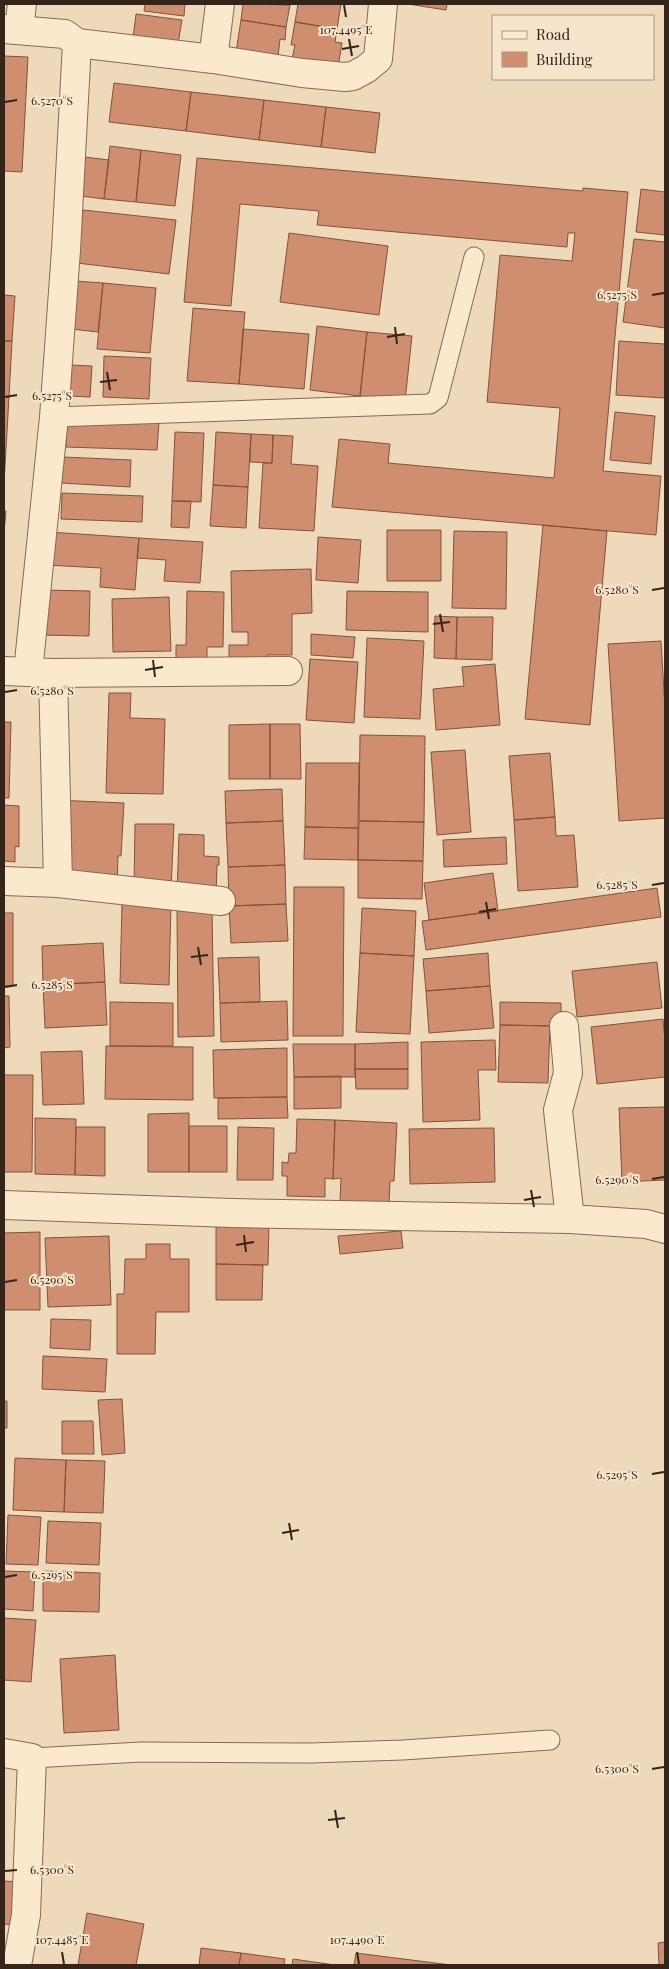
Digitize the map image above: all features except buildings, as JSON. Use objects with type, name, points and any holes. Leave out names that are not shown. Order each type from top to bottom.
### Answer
[{"type":"street","points":[[213,59],[220,4]]},
{"type":"street","points":[[15,21],[65,34],[77,43],[345,77],[353,76],[366,69],[378,59],[383,4]]},
{"type":"street","points":[[58,883],[28,672],[54,417],[66,250],[77,43]]},
{"type":"street","points":[[28,672],[288,671]]},
{"type":"street","points":[[4,881],[58,883],[222,901]]},
{"type":"street","points":[[564,1026],[568,1073],[558,1110],[570,1219]]},
{"type":"street","points":[[4,1205],[232,1213],[570,1219],[646,1224],[665,1229]]},
{"type":"street","points":[[4,1753],[32,1758],[26,1915],[17,1965]]},
{"type":"lane","points":[[54,417],[430,404],[438,398],[474,257]]},
{"type":"lane","points":[[32,1758],[141,1752],[311,1753],[402,1750],[550,1740]]}]
